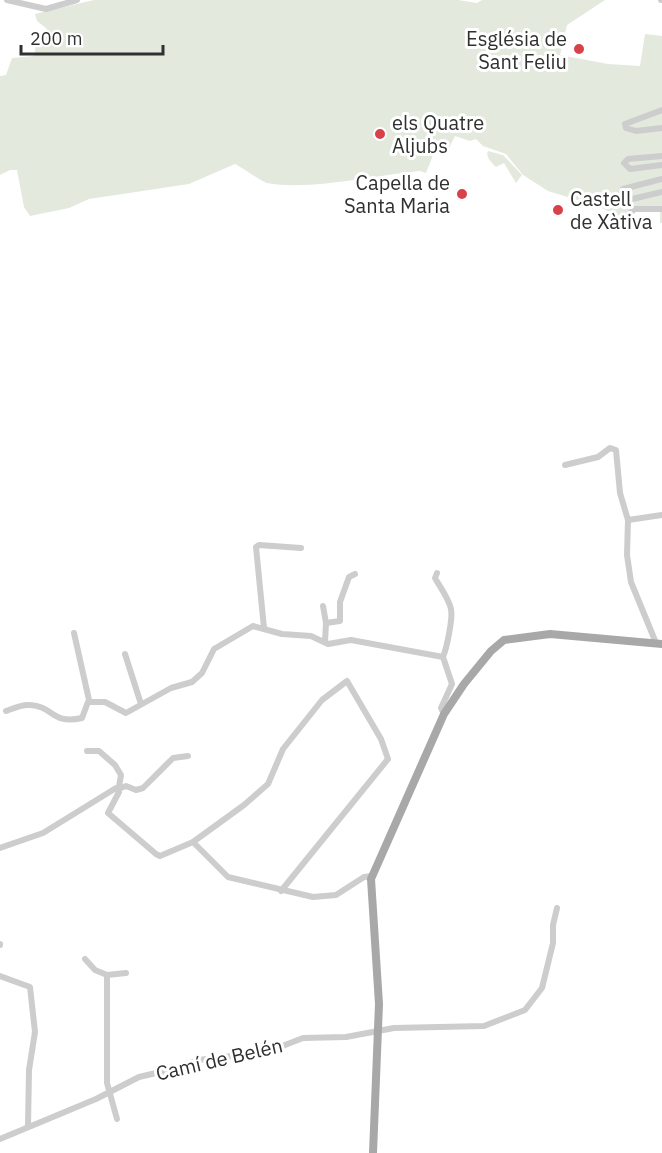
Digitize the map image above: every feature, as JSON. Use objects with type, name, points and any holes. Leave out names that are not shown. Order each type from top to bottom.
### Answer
[{"type":"main road","points":[[372,1153],[378,1031],[378,977],[370,888],[372,876],[444,714],[464,684],[491,651],[504,640],[550,634],[659,643]]},
{"type":"street","points":[[7,0],[39,9],[56,8],[77,0]]},
{"type":"street","points":[[662,110],[625,124],[626,128],[632,131],[662,128]]},
{"type":"street","points":[[662,156],[628,159],[624,163],[630,169],[662,165]]},
{"type":"street","points":[[662,179],[626,187],[620,194],[620,198],[625,200],[662,192]]},
{"type":"street","points":[[620,221],[635,209],[662,208]]},
{"type":"street","points":[[565,465],[597,457],[610,447],[616,450],[620,493],[628,520],[627,555],[631,582],[659,643]]},
{"type":"street","points":[[628,520],[662,515]]},
{"type":"street","points":[[264,628],[256,547],[259,544],[301,548]]},
{"type":"street","points":[[437,573],[435,578],[451,608],[449,633],[443,657],[452,684],[441,708],[444,714]]},
{"type":"street","points":[[326,623],[340,621],[340,602],[349,577],[355,574]]},
{"type":"street","points":[[323,606],[326,623],[325,642]]},
{"type":"street","points":[[90,700],[105,702],[126,713],[171,688],[192,682],[202,673],[214,649],[253,626],[282,634],[311,636],[337,644],[351,640],[443,657]]},
{"type":"street","points":[[6,711],[27,704],[36,705],[67,721],[82,718],[90,700],[74,633]]},
{"type":"street","points":[[125,654],[141,704]]},
{"type":"street","points":[[87,751],[99,751],[115,765],[122,775],[108,813],[160,856],[193,842],[244,805],[268,784],[280,753],[322,700],[344,681],[351,684],[388,753],[387,761],[281,891]]},
{"type":"street","points":[[0,848],[43,832],[97,801],[111,790],[143,788],[172,759],[188,756]]},
{"type":"street","points":[[193,842],[228,877],[312,897],[331,896],[364,877],[372,876]]},
{"type":"street","name":"Camí de Belén","points":[[0,1139],[108,1093],[139,1077],[198,1060],[267,1052],[303,1038],[329,1038],[378,1031],[484,1026],[525,1010],[542,988],[553,943],[553,925],[558,908]]},
{"type":"street","points":[[85,959],[95,970],[107,975],[126,973]]},
{"type":"street","points":[[107,975],[108,1093],[117,1119]]},
{"type":"street","points":[[0,976],[30,987],[35,1032],[29,1070],[28,1126]]},
{"type":"shaded area","points":[[94,0],[458,0],[477,3],[482,0],[605,0],[567,25],[560,55],[608,64],[640,66],[645,34],[662,36],[662,223],[660,223],[660,207],[642,206],[619,216],[597,206],[548,191],[523,175],[506,154],[483,146],[476,139],[470,141],[455,136],[449,148],[433,155],[426,173],[420,171],[322,184],[284,185],[267,183],[235,164],[189,184],[89,199],[69,208],[30,216],[24,207],[17,170],[10,170],[0,175],[0,76],[6,75],[12,58],[34,56],[36,45],[47,29],[37,21],[35,14]]},
{"type":"shaded area","points":[[488,151],[503,155],[522,175],[516,183],[504,163],[496,167],[491,162],[487,155]]},
{"type":"place","name":"Església de Sant Feliu","points":[[579,49]]},
{"type":"place","name":"els Quatre Aljubs","points":[[380,134]]},
{"type":"place","name":"Capella de Santa Maria","points":[[462,194]]},
{"type":"place","name":"Castell de Xàtiva","points":[[558,210]]}]
